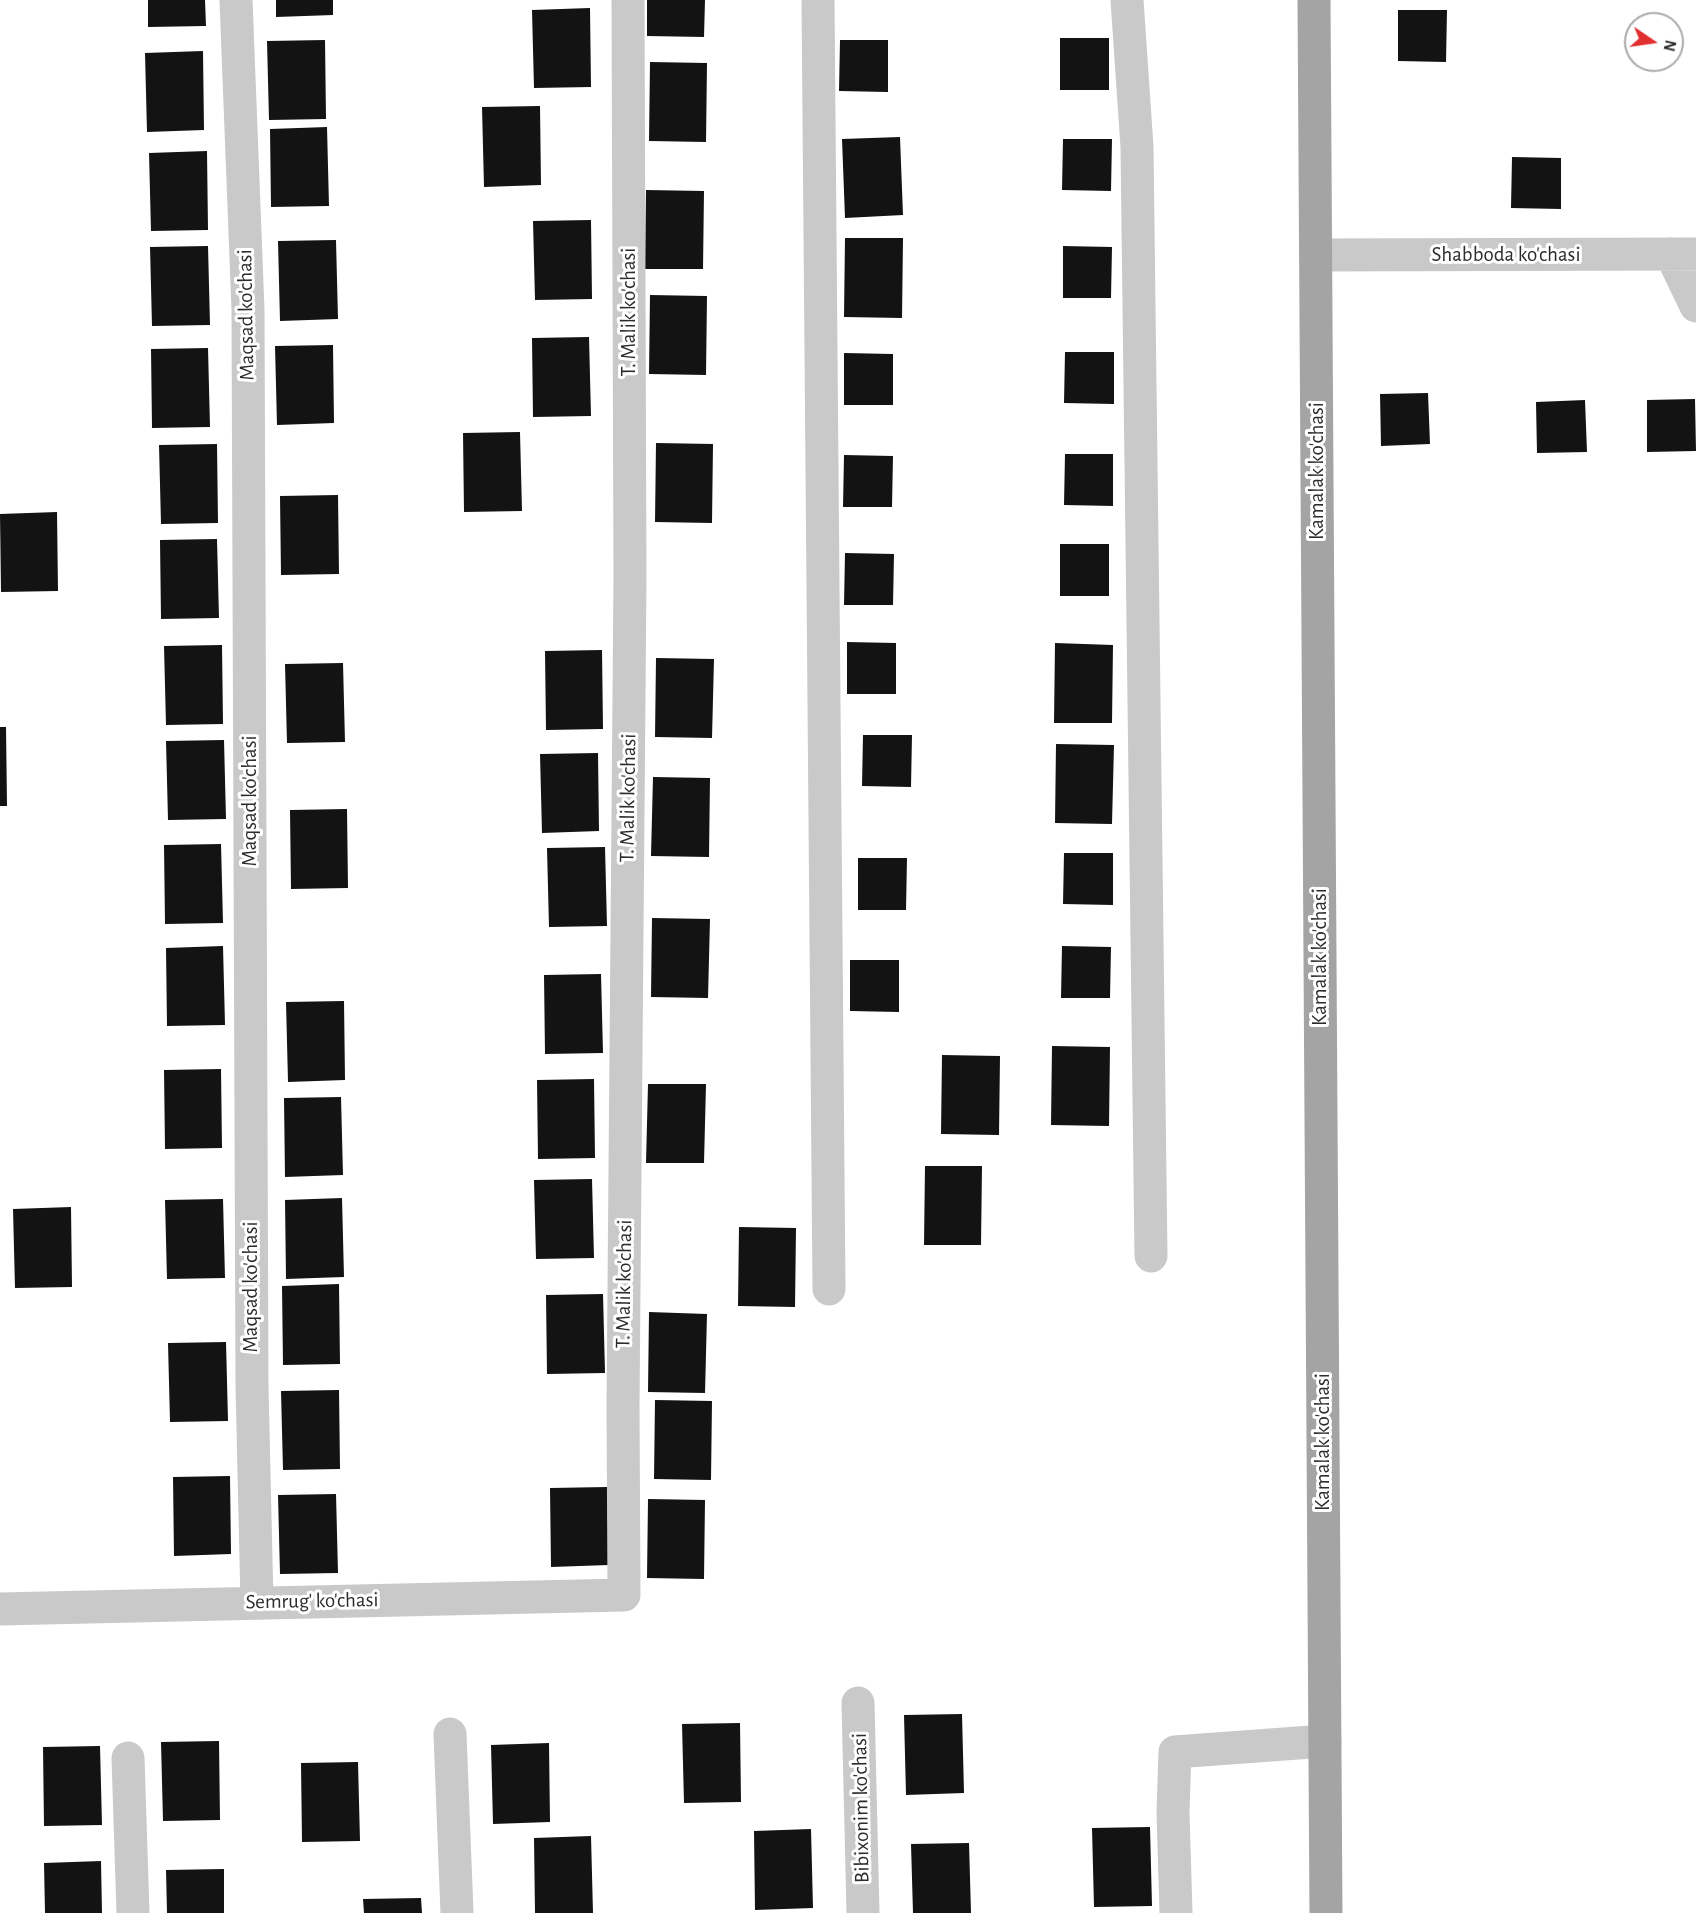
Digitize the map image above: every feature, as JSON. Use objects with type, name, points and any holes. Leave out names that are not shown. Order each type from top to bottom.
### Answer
[{"type":"main road","name":"Kamalak ko'chasi","points":[[1314,0],[1326,1913]]},
{"type":"street","name":"Maqsad ko'chasi","points":[[236,0],[248,310],[252,1386],[257,1602]]},
{"type":"street","name":"T. Malik ko'chasi","points":[[624,1595],[623,1383],[630,588],[628,0]]},
{"type":"street","points":[[818,0],[829,1289]]},
{"type":"street","points":[[1127,0],[1137,147],[1151,1256]]},
{"type":"street","points":[[1684,254],[1696,306]]},
{"type":"street","name":"Shabboda ko'chasi","points":[[1316,255],[1684,254]]},
{"type":"street","name":"Semrug' ko'chasi","points":[[0,1609],[624,1595]]},
{"type":"street","name":"Bibixonim ko'chasi","points":[[858,1703],[863,1913]]},
{"type":"street","points":[[450,1734],[457,1913]]},
{"type":"street","points":[[1176,1913],[1173,1812],[1175,1752],[1325,1741]]},
{"type":"street","points":[[128,1758],[134,1913]]},
{"type":"building","points":[[148,0],[205,0],[206,26],[148,27]]},
{"type":"building","points":[[276,0],[333,0],[333,15],[276,17]]},
{"type":"building","points":[[647,0],[705,0],[704,37],[647,36]]},
{"type":"building","points":[[590,8],[591,87],[534,88],[532,10]]},
{"type":"building","points":[[1398,10],[1447,10],[1446,62],[1398,61]]},
{"type":"building","points":[[1060,38],[1109,38],[1109,90],[1060,90]]},
{"type":"building","points":[[325,40],[326,119],[269,120],[267,41]]},
{"type":"building","points":[[840,40],[888,40],[888,92],[839,91]]},
{"type":"building","points":[[203,51],[204,130],[147,132],[145,53]]},
{"type":"building","points":[[650,62],[707,63],[706,142],[649,141]]},
{"type":"building","points":[[540,106],[541,185],[484,187],[482,107]]},
{"type":"building","points":[[327,127],[329,206],[271,207],[270,129]]},
{"type":"building","points":[[900,137],[903,215],[845,218],[842,139]]},
{"type":"building","points":[[1063,139],[1112,139],[1111,191],[1062,190]]},
{"type":"building","points":[[207,151],[208,230],[151,231],[149,153]]},
{"type":"building","points":[[1512,157],[1561,158],[1561,209],[1511,208]]},
{"type":"building","points":[[646,190],[704,191],[703,269],[645,269]]},
{"type":"building","points":[[591,220],[592,299],[535,300],[533,221]]},
{"type":"building","points":[[845,238],[903,238],[902,318],[844,317]]},
{"type":"building","points":[[336,240],[338,319],[280,321],[278,241]]},
{"type":"building","points":[[208,246],[210,325],[152,326],[150,247]]},
{"type":"building","points":[[1063,246],[1112,247],[1111,298],[1063,298]]},
{"type":"building","points":[[650,295],[707,296],[706,375],[649,374]]},
{"type":"building","points":[[589,337],[591,416],[533,417],[532,338]]},
{"type":"building","points":[[333,345],[334,423],[277,425],[275,346]]},
{"type":"building","points":[[208,348],[210,427],[152,428],[151,349]]},
{"type":"building","points":[[1065,352],[1114,352],[1114,404],[1064,403]]},
{"type":"building","points":[[844,353],[893,354],[893,405],[844,405]]},
{"type":"building","points":[[1428,393],[1430,444],[1381,446],[1380,394]]},
{"type":"building","points":[[1695,399],[1696,451],[1647,452],[1647,400]]},
{"type":"building","points":[[1585,400],[1587,452],[1537,453],[1536,402]]},
{"type":"building","points":[[520,432],[522,511],[464,512],[463,433]]},
{"type":"building","points":[[656,443],[713,444],[712,523],[655,522]]},
{"type":"building","points":[[217,444],[218,523],[161,524],[159,445]]},
{"type":"building","points":[[1065,454],[1113,454],[1113,506],[1064,505]]},
{"type":"building","points":[[844,455],[893,456],[892,507],[843,507]]},
{"type":"building","points":[[338,495],[339,574],[281,575],[280,496]]},
{"type":"building","points":[[57,512],[58,591],[1,592],[0,514]]},
{"type":"building","points":[[217,539],[219,618],[161,619],[160,540]]},
{"type":"building","points":[[1060,544],[1109,544],[1109,596],[1060,596]]},
{"type":"building","points":[[845,553],[894,554],[893,605],[844,605]]},
{"type":"building","points":[[847,642],[896,643],[896,694],[847,694]]},
{"type":"building","points":[[1055,643],[1113,645],[1112,723],[1054,723]]},
{"type":"building","points":[[222,645],[223,724],[166,725],[164,646]]},
{"type":"building","points":[[602,650],[603,729],[546,730],[545,651]]},
{"type":"building","points":[[656,658],[714,659],[712,738],[655,737]]},
{"type":"building","points":[[343,663],[345,742],[287,743],[285,664]]},
{"type":"building","points":[[0,727],[6,727],[7,806],[0,806]]},
{"type":"building","points":[[863,735],[912,735],[911,787],[862,786]]},
{"type":"building","points":[[224,740],[226,819],[168,820],[166,741]]},
{"type":"building","points":[[1056,744],[1114,745],[1112,824],[1055,823]]},
{"type":"building","points":[[598,753],[599,831],[542,833],[540,754]]},
{"type":"building","points":[[653,777],[710,778],[709,857],[651,856]]},
{"type":"building","points":[[347,809],[348,888],[291,889],[290,810]]},
{"type":"building","points":[[221,844],[223,923],[165,924],[164,845]]},
{"type":"building","points":[[605,847],[607,926],[549,927],[547,848]]},
{"type":"building","points":[[1064,853],[1113,853],[1113,905],[1063,904]]},
{"type":"building","points":[[858,858],[907,858],[906,910],[858,910]]},
{"type":"building","points":[[652,918],[710,919],[708,998],[651,997]]},
{"type":"building","points":[[223,946],[225,1025],[167,1026],[166,948]]},
{"type":"building","points":[[1062,946],[1111,947],[1110,998],[1061,998]]},
{"type":"building","points":[[850,960],[899,960],[899,1012],[850,1011]]},
{"type":"building","points":[[601,974],[603,1053],[545,1054],[544,975]]},
{"type":"building","points":[[344,1001],[345,1080],[288,1082],[286,1002]]},
{"type":"building","points":[[1052,1046],[1110,1047],[1109,1126],[1051,1125]]},
{"type":"building","points":[[942,1055],[1000,1056],[999,1135],[941,1134]]},
{"type":"building","points":[[221,1069],[222,1148],[165,1149],[164,1070]]},
{"type":"building","points":[[594,1079],[595,1158],[538,1159],[537,1080]]},
{"type":"building","points":[[648,1084],[706,1084],[704,1163],[646,1163]]},
{"type":"building","points":[[341,1097],[343,1175],[285,1177],[284,1098]]},
{"type":"building","points":[[925,1166],[982,1166],[981,1245],[924,1245]]},
{"type":"building","points":[[592,1179],[594,1258],[536,1259],[534,1180]]},
{"type":"building","points":[[342,1198],[344,1277],[286,1279],[285,1200]]},
{"type":"building","points":[[223,1199],[225,1278],[167,1279],[165,1200]]},
{"type":"building","points":[[71,1207],[72,1287],[15,1288],[13,1209]]},
{"type":"building","points":[[739,1227],[796,1228],[795,1307],[738,1306]]},
{"type":"building","points":[[339,1284],[340,1364],[283,1365],[282,1286]]},
{"type":"building","points":[[603,1294],[605,1373],[547,1374],[546,1295]]},
{"type":"building","points":[[649,1312],[707,1314],[705,1393],[648,1392]]},
{"type":"building","points":[[226,1342],[228,1421],[170,1422],[168,1343]]},
{"type":"building","points":[[339,1390],[340,1469],[283,1470],[281,1391]]},
{"type":"building","points":[[655,1400],[712,1401],[711,1480],[654,1479]]},
{"type":"building","points":[[230,1476],[231,1554],[174,1556],[173,1477]]},
{"type":"building","points":[[607,1487],[609,1565],[551,1567],[550,1488]]},
{"type":"building","points":[[336,1494],[338,1573],[280,1574],[278,1495]]},
{"type":"building","points":[[648,1499],[705,1500],[704,1579],[647,1578]]},
{"type":"building","points":[[962,1714],[964,1793],[906,1795],[904,1715]]},
{"type":"building","points":[[740,1723],[741,1802],[684,1803],[682,1724]]},
{"type":"building","points":[[219,1741],[220,1820],[163,1821],[161,1742]]},
{"type":"building","points":[[549,1743],[550,1822],[493,1824],[491,1745]]},
{"type":"building","points":[[100,1746],[102,1825],[44,1826],[43,1747]]},
{"type":"building","points":[[358,1762],[360,1841],[302,1842],[301,1763]]},
{"type":"building","points":[[1150,1827],[1152,1906],[1094,1907],[1092,1828]]},
{"type":"building","points":[[811,1829],[813,1908],[755,1910],[754,1831]]},
{"type":"building","points":[[591,1836],[593,1913],[535,1913],[534,1838]]},
{"type":"building","points":[[969,1843],[971,1913],[913,1913],[911,1844]]},
{"type":"building","points":[[101,1861],[102,1913],[45,1913],[44,1863]]},
{"type":"building","points":[[224,1869],[224,1913],[167,1913],[166,1870]]},
{"type":"building","points":[[421,1898],[422,1913],[364,1913],[363,1899]]}]
